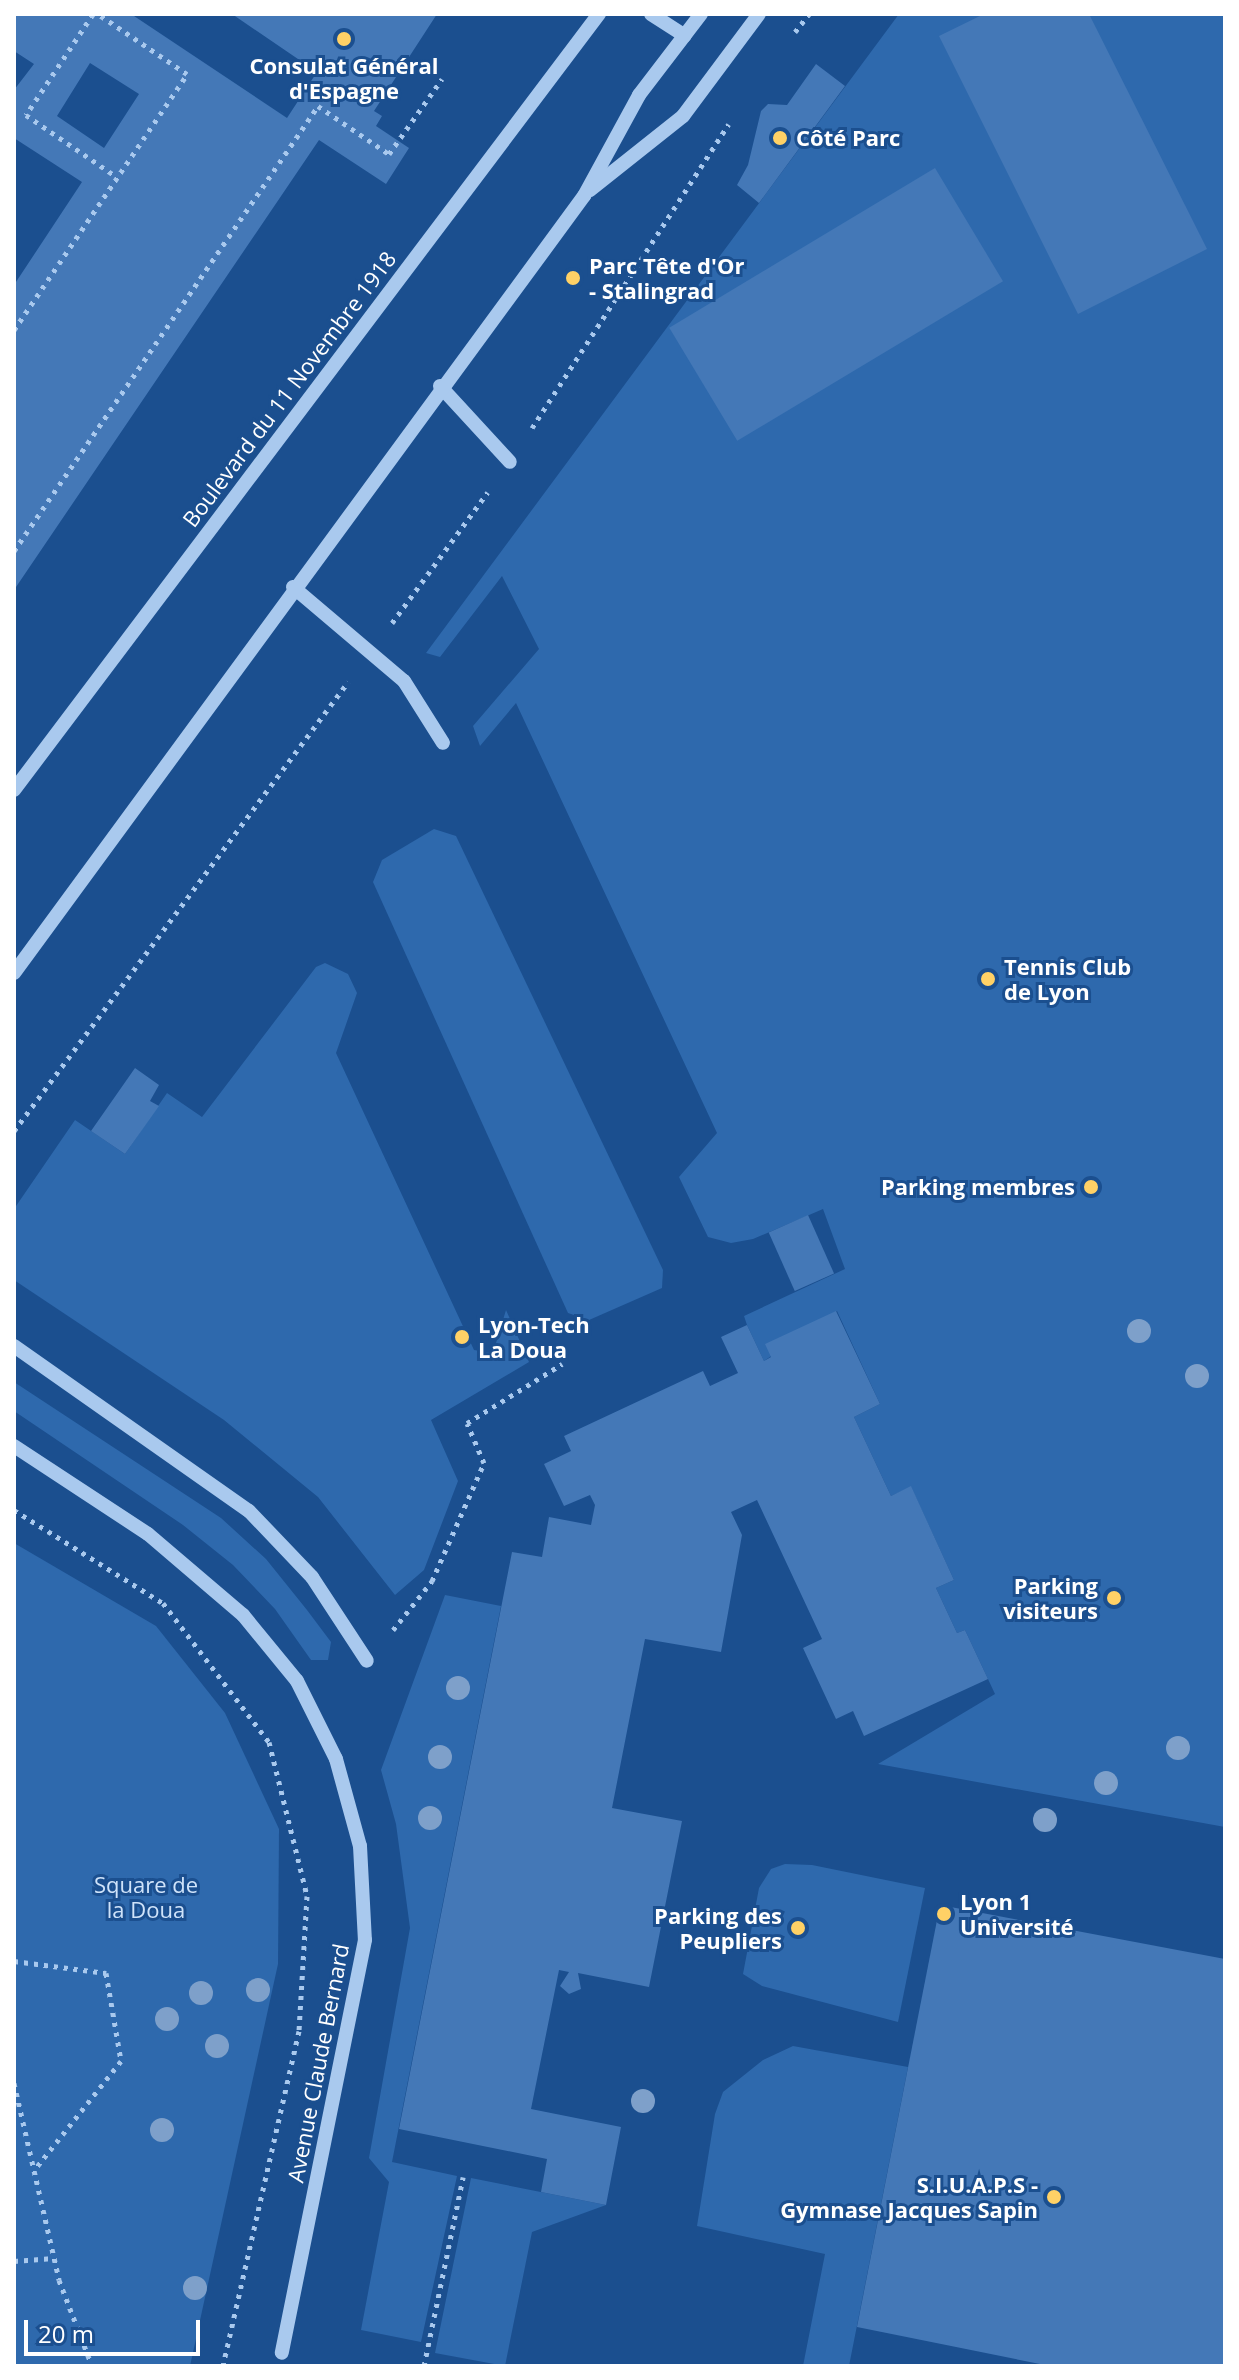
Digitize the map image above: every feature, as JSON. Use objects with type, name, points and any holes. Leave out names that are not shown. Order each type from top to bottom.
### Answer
[{"type":"street","name":"Boulevard du 11 Novembre 1918","points":[[14,790],[599,14]]},
{"type":"street","points":[[651,14],[685,36]]},
{"type":"street","points":[[14,973],[440,386],[584,196],[639,95],[701,14]]},
{"type":"street","points":[[584,196],[683,116],[759,14]]},
{"type":"street","points":[[440,386],[510,462]]},
{"type":"street","points":[[293,587],[404,681],[443,743]]},
{"type":"street","points":[[14,1346],[249,1511],[312,1577],[367,1661]]},
{"type":"street","name":"Avenue Claude Bernard","points":[[14,1446],[148,1534],[243,1615],[297,1681],[336,1759],[360,1846],[365,1940],[282,2353]]},
{"type":"path","points":[[14,330],[187,74],[96,14],[26,115],[117,177]]},
{"type":"path","points":[[791,37],[809,14]]},
{"type":"path","points":[[14,551],[318,106],[389,154],[442,79]]},
{"type":"path","points":[[14,1131],[510,462],[738,110]]},
{"type":"path","points":[[367,1661],[432,1581],[484,1463],[467,1423],[562,1364]]},
{"type":"path","points":[[14,1510],[163,1603],[269,1742],[307,1896],[299,2031],[223,2366]]},
{"type":"path","points":[[14,1961],[106,1973],[121,2061],[35,2169]]},
{"type":"path","points":[[14,2083],[54,2258],[92,2366]]},
{"type":"path","points":[[424,2366],[463,2177]]},
{"type":"path","points":[[14,2261],[54,2258]]},
{"type":"green space","name":"Tennis Club de Lyon","points":[[899,14],[1225,14],[1225,1827],[878,1764],[995,1694],[965,1630],[957,1633],[936,1588],[954,1580],[911,1487],[891,1496],[854,1417],[880,1404],[837,1311],[764,1361],[747,1325],[744,1316],[845,1269],[823,1209],[753,1239],[731,1243],[708,1237],[679,1177],[717,1133],[516,703],[480,746],[473,726],[539,649],[502,576],[440,657],[426,653]]},
{"type":"green space","points":[[434,829],[456,836],[663,1270],[662,1288],[589,1320],[568,1313],[373,882],[382,860]]},
{"type":"green space","points":[[325,963],[348,974],[357,993],[336,1053],[474,1350],[493,1353],[506,1310],[529,1362],[431,1420],[458,1481],[424,1570],[395,1595],[318,1497],[224,1420],[14,1280],[14,1209],[75,1120],[125,1154],[167,1093],[202,1117],[316,967]]},
{"type":"green space","points":[[14,1382],[221,1518],[266,1559],[307,1610],[331,1642],[328,1660],[311,1660],[275,1609],[233,1565],[183,1525],[14,1411]]},
{"type":"green space","name":"Square de la Doua","points":[[14,1543],[156,1626],[225,1713],[279,1829],[278,1964],[190,2366],[14,2366]]},
{"type":"green space","points":[[445,1595],[501,1606],[392,2162],[457,2176],[421,2342],[361,2330],[389,2182],[369,2158],[410,1928],[396,1824],[381,1770]]},
{"type":"green space","points":[[785,1864],[812,1865],[925,1888],[898,2022],[762,1986],[743,1974],[759,1888],[771,1869]]},
{"type":"green space","points":[[793,2046],[908,2067],[849,2366],[803,2366],[825,2254],[697,2226],[715,2114],[723,2092],[763,2060]]},
{"type":"green space","points":[[471,2178],[606,2205],[532,2232],[505,2366],[435,2353]]},
{"type":"building","points":[[14,14],[131,14],[287,118],[317,72],[232,14],[437,14],[374,111],[382,116],[376,126],[409,148],[386,184],[319,140],[14,590],[14,285],[82,182],[14,138],[14,90],[34,64],[14,51]],"holes":[[[90,63],[139,94],[104,148],[57,116]]]},
{"type":"building","points":[[984,14],[1089,14],[1207,249],[1078,314],[939,36]]},
{"type":"building","name":"Côté Parc","points":[[816,64],[845,86],[759,203],[737,185],[748,165],[761,111],[768,104],[787,105]]},
{"type":"building","points":[[935,168],[1003,281],[737,441],[669,328]]},
{"type":"building","points":[[135,1068],[159,1085],[150,1101],[159,1106],[125,1154],[91,1131]]},
{"type":"building","points":[[808,1215],[834,1273],[795,1291],[769,1232]]},
{"type":"building","points":[[836,1311],[880,1404],[854,1417],[891,1496],[911,1486],[954,1580],[936,1588],[957,1633],[965,1630],[988,1679],[864,1736],[853,1711],[836,1719],[803,1648],[822,1639],[757,1500],[731,1512],[742,1535],[721,1652],[645,1639],[612,1808],[682,1821],[649,1987],[578,1973],[581,1989],[569,1994],[560,1986],[569,1972],[559,1970],[531,2109],[621,2127],[606,2205],[541,2192],[547,2159],[399,2129],[512,1552],[542,1557],[549,1517],[591,1525],[595,1505],[590,1495],[564,1506],[544,1464],[571,1451],[564,1436],[703,1371],[710,1386],[738,1373],[721,1337],[747,1325],[764,1361],[771,1357],[765,1344]]},
{"type":"building","name":"S.I.U.A.P.S - Gymnase Jacques Sapin","points":[[940,1905],[1225,1959],[1225,2366],[1050,2366],[857,2327]]},
{"type":"place","name":"Consulat Général d'Espagne","points":[[344,39]]},
{"type":"place","name":"Côté Parc","points":[[780,138]]},
{"type":"place","name":"Parc Tête d'Or - Stalingrad","points":[[573,278]]},
{"type":"place","name":"Tennis Club de Lyon","points":[[988,979]]},
{"type":"place","name":"Parking membres","points":[[1091,1187]]},
{"type":"place","name":"Lyon-Tech La Doua","points":[[462,1337]]},
{"type":"place","name":"Parking visiteurs","points":[[1114,1598]]},
{"type":"place","name":"Lyon 1 Université","points":[[944,1914]]},
{"type":"place","name":"Parking des Peupliers","points":[[798,1928]]},
{"type":"place","name":"S.I.U.A.P.S - Gymnase Jacques Sapin","points":[[1054,2197]]}]
